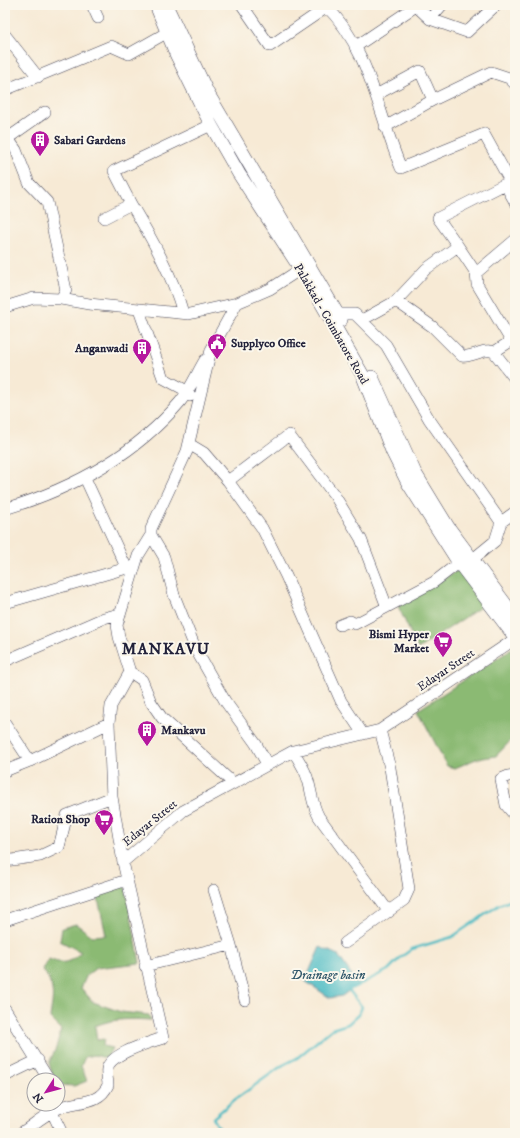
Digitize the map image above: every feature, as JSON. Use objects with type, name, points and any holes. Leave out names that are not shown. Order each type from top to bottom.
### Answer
[{"type":"main road","name":"Palakkad - Coimbatore Road","points":[[156,5],[168,32],[194,79],[210,99],[304,267]]},
{"type":"main road","name":"Palakkad - Coimbatore Road","points":[[166,5],[211,125],[370,371],[415,473],[515,638]]},
{"type":"main road","name":"Palakkad - Coimbatore Road","points":[[467,559],[515,616]]},
{"type":"street","points":[[92,5],[98,18]]},
{"type":"street","points":[[242,5],[270,46],[328,6],[347,31],[355,47],[376,95],[385,127],[401,168],[484,134],[510,181],[515,202]]},
{"type":"street","points":[[430,19],[442,5]]},
{"type":"street","points":[[355,47],[415,6],[430,19],[467,32],[496,5]]},
{"type":"street","points":[[5,90],[111,46],[129,54],[168,32]]},
{"type":"street","points":[[5,35],[38,77]]},
{"type":"street","points":[[376,95],[420,71],[433,100]]},
{"type":"street","points":[[385,127],[433,100],[491,72],[509,78],[515,84]]},
{"type":"street","points":[[45,112],[6,136],[16,150],[29,183],[47,202],[66,290],[61,299]]},
{"type":"street","points":[[184,313],[176,288],[153,240],[131,204],[114,171],[211,125]]},
{"type":"street","points":[[494,352],[513,342],[477,284],[476,273],[438,218],[510,181]]},
{"type":"street","points":[[104,218],[131,204]]},
{"type":"street","points":[[476,273],[515,240]]},
{"type":"street","points":[[362,320],[396,301],[426,269],[458,246]]},
{"type":"street","points":[[5,307],[34,298],[61,299],[139,310],[189,314],[237,303],[270,290],[304,267]]},
{"type":"street","points":[[396,301],[433,327],[462,356],[467,357],[487,350],[494,352],[515,379]]},
{"type":"street","points":[[5,509],[85,478],[119,456],[155,427],[181,401],[237,303]]},
{"type":"street","points":[[139,310],[163,378],[187,391],[196,410]]},
{"type":"street","points":[[333,314],[355,314],[386,346],[429,419],[501,522]]},
{"type":"street","points":[[211,350],[189,444],[151,529],[150,535],[131,568],[117,624],[119,637],[130,672],[142,680],[151,702],[162,718],[233,783]]},
{"type":"street","points":[[228,481],[289,435],[335,496],[361,539],[387,607]]},
{"type":"street","points":[[189,444],[204,453],[228,481],[262,528],[286,576],[341,701],[363,734]]},
{"type":"street","points":[[85,478],[131,568]]},
{"type":"street","points":[[340,625],[350,621],[355,624],[434,582],[495,541],[501,522],[515,512]]},
{"type":"street","points":[[150,535],[164,558],[174,595],[196,650],[225,701],[256,744],[267,764]]},
{"type":"street","points":[[5,603],[131,568]]},
{"type":"street","points":[[5,661],[104,618],[119,614]]},
{"type":"street","name":"Edayar Street","points":[[66,1106],[76,1105],[100,1096],[108,1085],[107,1069],[111,1062],[124,1053],[162,1038],[123,862],[183,811],[293,751],[380,730],[515,638]]},
{"type":"street","points":[[123,862],[112,797],[109,723],[111,706],[130,672]]},
{"type":"street","points":[[5,723],[30,761]]},
{"type":"street","points":[[5,771],[30,761],[109,723]]},
{"type":"street","points":[[345,942],[404,900],[409,889],[390,768],[380,730]]},
{"type":"street","points":[[293,751],[304,768],[313,806],[318,817],[389,912]]},
{"type":"street","points":[[515,776],[508,776],[501,780],[506,805],[515,816]]},
{"type":"street","points":[[5,861],[40,856],[59,846],[67,816],[112,797]]},
{"type":"street","points":[[5,920],[127,880]]},
{"type":"street","points":[[214,890],[231,945],[245,1000]]},
{"type":"street","points":[[145,966],[231,945]]},
{"type":"street","points":[[5,1009],[45,1072]]},
{"type":"street","points":[[5,1076],[38,1060]]},
{"type":"street","name":"Edayar Street","points":[[21,1133],[50,1112]]},
{"type":"street","points":[[57,1112],[62,1133]]},
{"type":"green space","points":[[461,568],[485,604],[418,649],[398,606]]},
{"type":"green space","points":[[515,647],[515,736],[496,756],[476,759],[455,768],[447,766],[418,710]]},
{"type":"green space","points":[[125,884],[140,963],[96,968],[87,975],[81,988],[93,1002],[121,1012],[149,1015],[151,1020],[116,1020],[95,1026],[97,1040],[104,1039],[103,1046],[112,1048],[107,1058],[94,1055],[85,1057],[81,1066],[87,1081],[74,1086],[66,1086],[66,1072],[52,1072],[49,1063],[56,1048],[61,1029],[50,1018],[52,992],[50,981],[42,969],[49,959],[59,962],[66,962],[73,959],[81,952],[60,941],[62,928],[76,924],[92,936],[106,935],[97,894]]},
{"type":"water","name":"Drainage basin","points":[[320,947],[338,955],[358,984],[342,996],[330,998],[305,981]]},
{"type":"waterway","points":[[222,1133],[213,1118],[233,1101],[283,1065],[297,1058],[332,1029],[348,1024],[359,1014],[362,1007],[349,990],[388,970],[401,957],[412,949],[452,937],[499,905],[515,899]]},
{"type":"place","name":"Sabari Gardens","points":[[40,157]]},
{"type":"place","name":"Supplyco Office","points":[[217,360]]},
{"type":"place","name":"Anganwadi","points":[[142,365]]},
{"type":"place","name":"Bismi Hyper Market","points":[[443,658]]},
{"type":"place","name":"Mankavu","points":[[147,747]]},
{"type":"place","name":"Ration Shop","points":[[104,836]]},
{"type":"district","name":"MANKAVU","points":[[166,649]]}]
